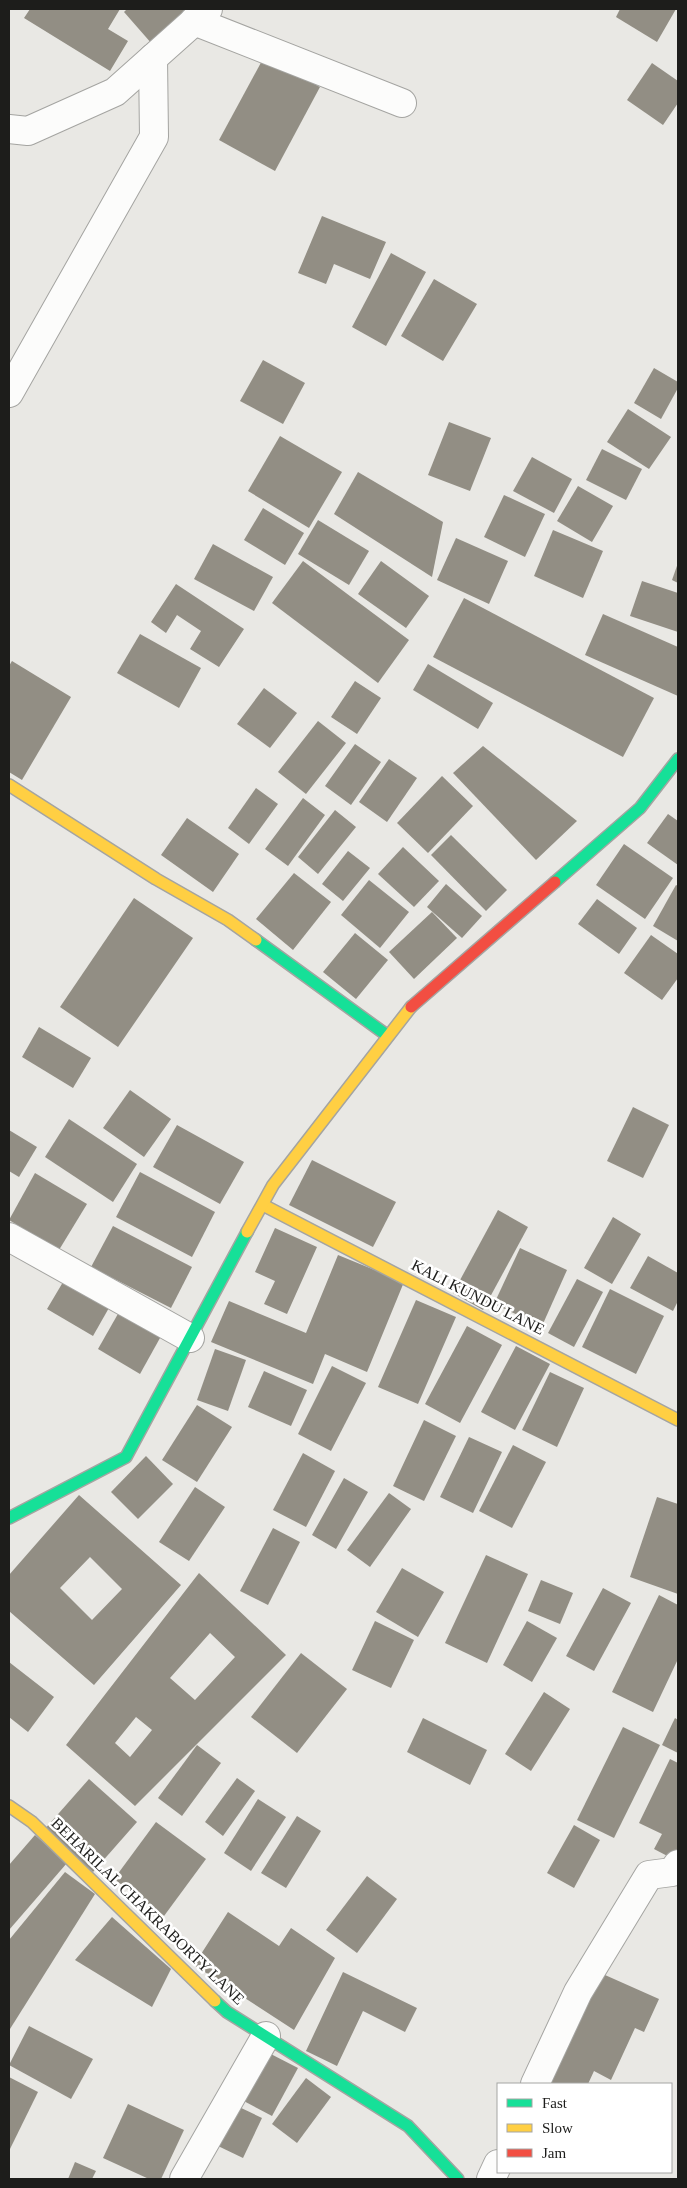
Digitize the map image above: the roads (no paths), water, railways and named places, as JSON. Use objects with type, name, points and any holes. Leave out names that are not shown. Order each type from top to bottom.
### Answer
[{"type":"street","points":[[9,129],[28,131],[114,92],[201,15],[402,103]]},
{"type":"street","points":[[9,393],[154,137],[153,58]]},
{"type":"street","points":[[9,1518],[126,1457],[273,1185],[412,1005],[640,808],[678,759]]},
{"type":"street","points":[[9,785],[156,879],[228,920],[388,1036]]},
{"type":"street","name":"KALI KUNDU LANE","points":[[263,1205],[678,1420]]},
{"type":"street","points":[[9,1237],[190,1338]]},
{"type":"street","name":"BEHARILAL CHAKRABORTY LANE","points":[[9,1806],[32,1822],[227,2012],[408,2126],[458,2179]]},
{"type":"street","points":[[535,2083],[578,1992],[649,1875],[672,1872],[678,1864]]},
{"type":"street","points":[[184,2179],[266,2036]]},
{"type":"street","points":[[491,2179],[497,2166]]}]
